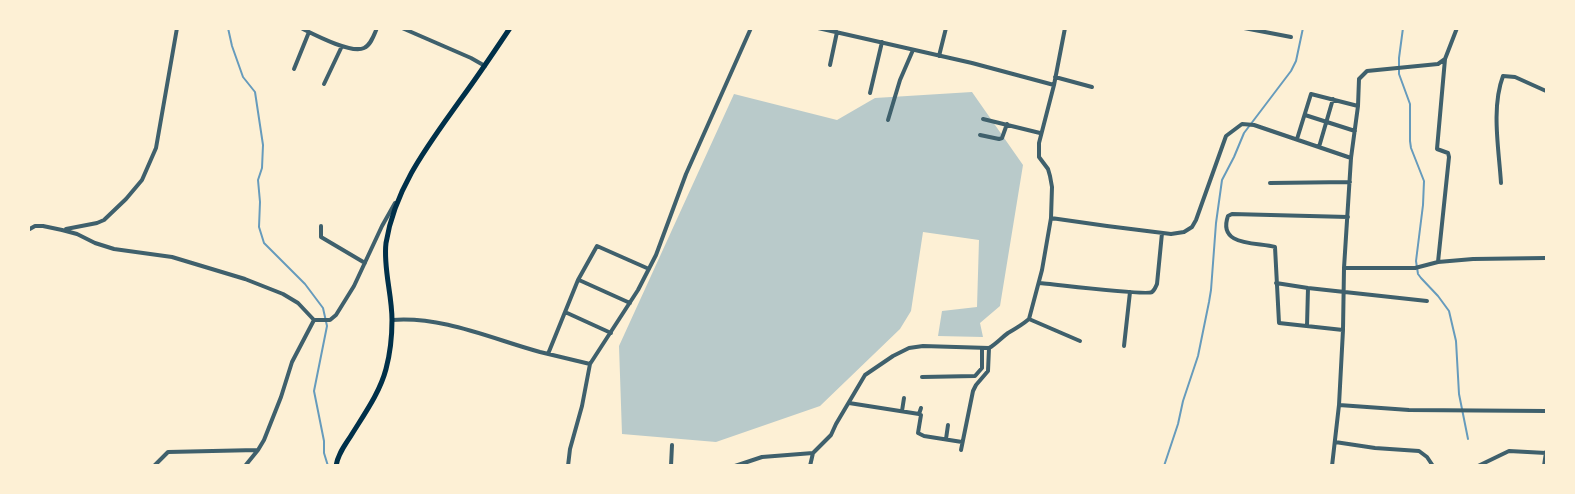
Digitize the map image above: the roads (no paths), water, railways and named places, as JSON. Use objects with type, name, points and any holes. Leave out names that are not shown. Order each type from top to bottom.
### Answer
[{"type":"main road","points":[[336,465],[339,454],[382,382],[389,355],[392,320],[386,246],[397,201],[424,151],[510,28]]},
{"type":"street","points":[[62,230],[104,220],[126,200],[142,180],[156,148],[177,28]]},
{"type":"street","points":[[302,28],[342,46],[356,49],[366,47],[376,28]]},
{"type":"street","points":[[402,28],[485,66]]},
{"type":"street","points":[[568,465],[590,364],[630,303],[656,255],[686,174],[751,28]]},
{"type":"street","points":[[818,28],[1054,85]]},
{"type":"street","points":[[939,56],[946,28]]},
{"type":"street","points":[[810,465],[813,453],[831,435],[865,375],[878,365],[909,348],[923,346],[988,348],[1029,319],[1039,283],[1051,218],[1052,187],[1048,169],[1040,158],[1038,150],[1040,133],[1054,85],[1065,28]]},
{"type":"street","points":[[1244,28],[1291,37]]},
{"type":"street","points":[[1438,262],[1449,157],[1448,153],[1437,149],[1445,58],[1457,28]]},
{"type":"street","points":[[294,69],[309,32]]},
{"type":"street","points":[[830,65],[837,32]]},
{"type":"street","points":[[870,93],[882,42]]},
{"type":"street","points":[[324,84],[342,46]]},
{"type":"street","points":[[888,120],[900,80],[913,50]]},
{"type":"street","points":[[1332,465],[1339,405],[1344,268],[1359,79],[1367,71],[1438,64],[1445,58]]},
{"type":"street","points":[[1501,183],[1496,113],[1503,76],[1515,77],[1546,91]]},
{"type":"street","points":[[1055,78],[1092,87]]},
{"type":"street","points":[[1297,139],[1311,94],[1358,106]]},
{"type":"street","points":[[1319,147],[1333,99]]},
{"type":"street","points":[[1305,115],[1355,131]]},
{"type":"street","points":[[983,119],[1040,133]]},
{"type":"street","points":[[980,135],[1002,138],[1007,124]]},
{"type":"street","points":[[1051,218],[1162,233],[1184,232],[1192,227],[1226,136],[1242,124],[1254,125],[1351,158]]},
{"type":"street","points":[[1270,183],[1350,182]]},
{"type":"street","points":[[28,230],[35,226],[43,226],[79,235],[95,243],[125,251],[172,257],[266,287],[298,303],[314,320],[325,320],[336,315],[349,295],[382,226],[397,201]]},
{"type":"street","points":[[1343,330],[1279,323],[1275,247],[1238,241],[1232,238],[1226,227],[1228,216],[1232,214],[1348,216]]},
{"type":"street","points":[[321,226],[321,237],[365,263]]},
{"type":"street","points":[[1039,283],[1150,293],[1156,287],[1162,233]]},
{"type":"street","points":[[548,354],[578,280],[597,246],[649,269]]},
{"type":"street","points":[[1344,268],[1417,267],[1438,262],[1473,259],[1546,258]]},
{"type":"street","points":[[578,280],[630,303]]},
{"type":"street","points":[[1276,283],[1427,302]]},
{"type":"street","points":[[1307,326],[1308,288]]},
{"type":"street","points":[[1124,346],[1130,292]]},
{"type":"street","points":[[565,312],[611,333]]},
{"type":"street","points":[[392,320],[409,318],[474,331],[548,354],[590,364]]},
{"type":"street","points":[[1029,319],[1080,340]]},
{"type":"street","points":[[245,465],[264,440],[292,362],[314,320]]},
{"type":"street","points":[[922,377],[975,376],[982,368],[982,348]]},
{"type":"street","points":[[961,450],[973,391],[988,371],[988,348]]},
{"type":"street","points":[[902,411],[904,398]]},
{"type":"street","points":[[849,404],[919,414]]},
{"type":"street","points":[[1339,405],[1409,410],[1546,411]]},
{"type":"street","points":[[921,408],[918,433],[924,436],[962,441]]},
{"type":"street","points":[[946,439],[948,425]]},
{"type":"street","points":[[1335,442],[1419,451],[1427,456],[1433,465]]},
{"type":"street","points":[[670,465],[672,445]]},
{"type":"street","points":[[154,465],[168,452],[258,450]]},
{"type":"street","points":[[1478,465],[1509,451],[1546,452],[1544,465]]},
{"type":"street","points":[[735,465],[762,457],[813,453]]},
{"type":"waterway","points":[[228,28],[243,77],[255,92],[263,145],[262,168],[258,180],[259,227],[264,243],[305,284],[323,308],[327,326],[314,391],[328,466]]},
{"type":"waterway","points":[[1164,466],[1198,356],[1209,302],[1222,180],[1244,133],[1291,71],[1296,61],[1303,28]]},
{"type":"waterway","points":[[1403,28],[1399,74],[1410,104],[1411,148],[1424,181],[1416,261],[1418,274],[1449,311],[1456,341],[1459,394],[1468,439]]}]
